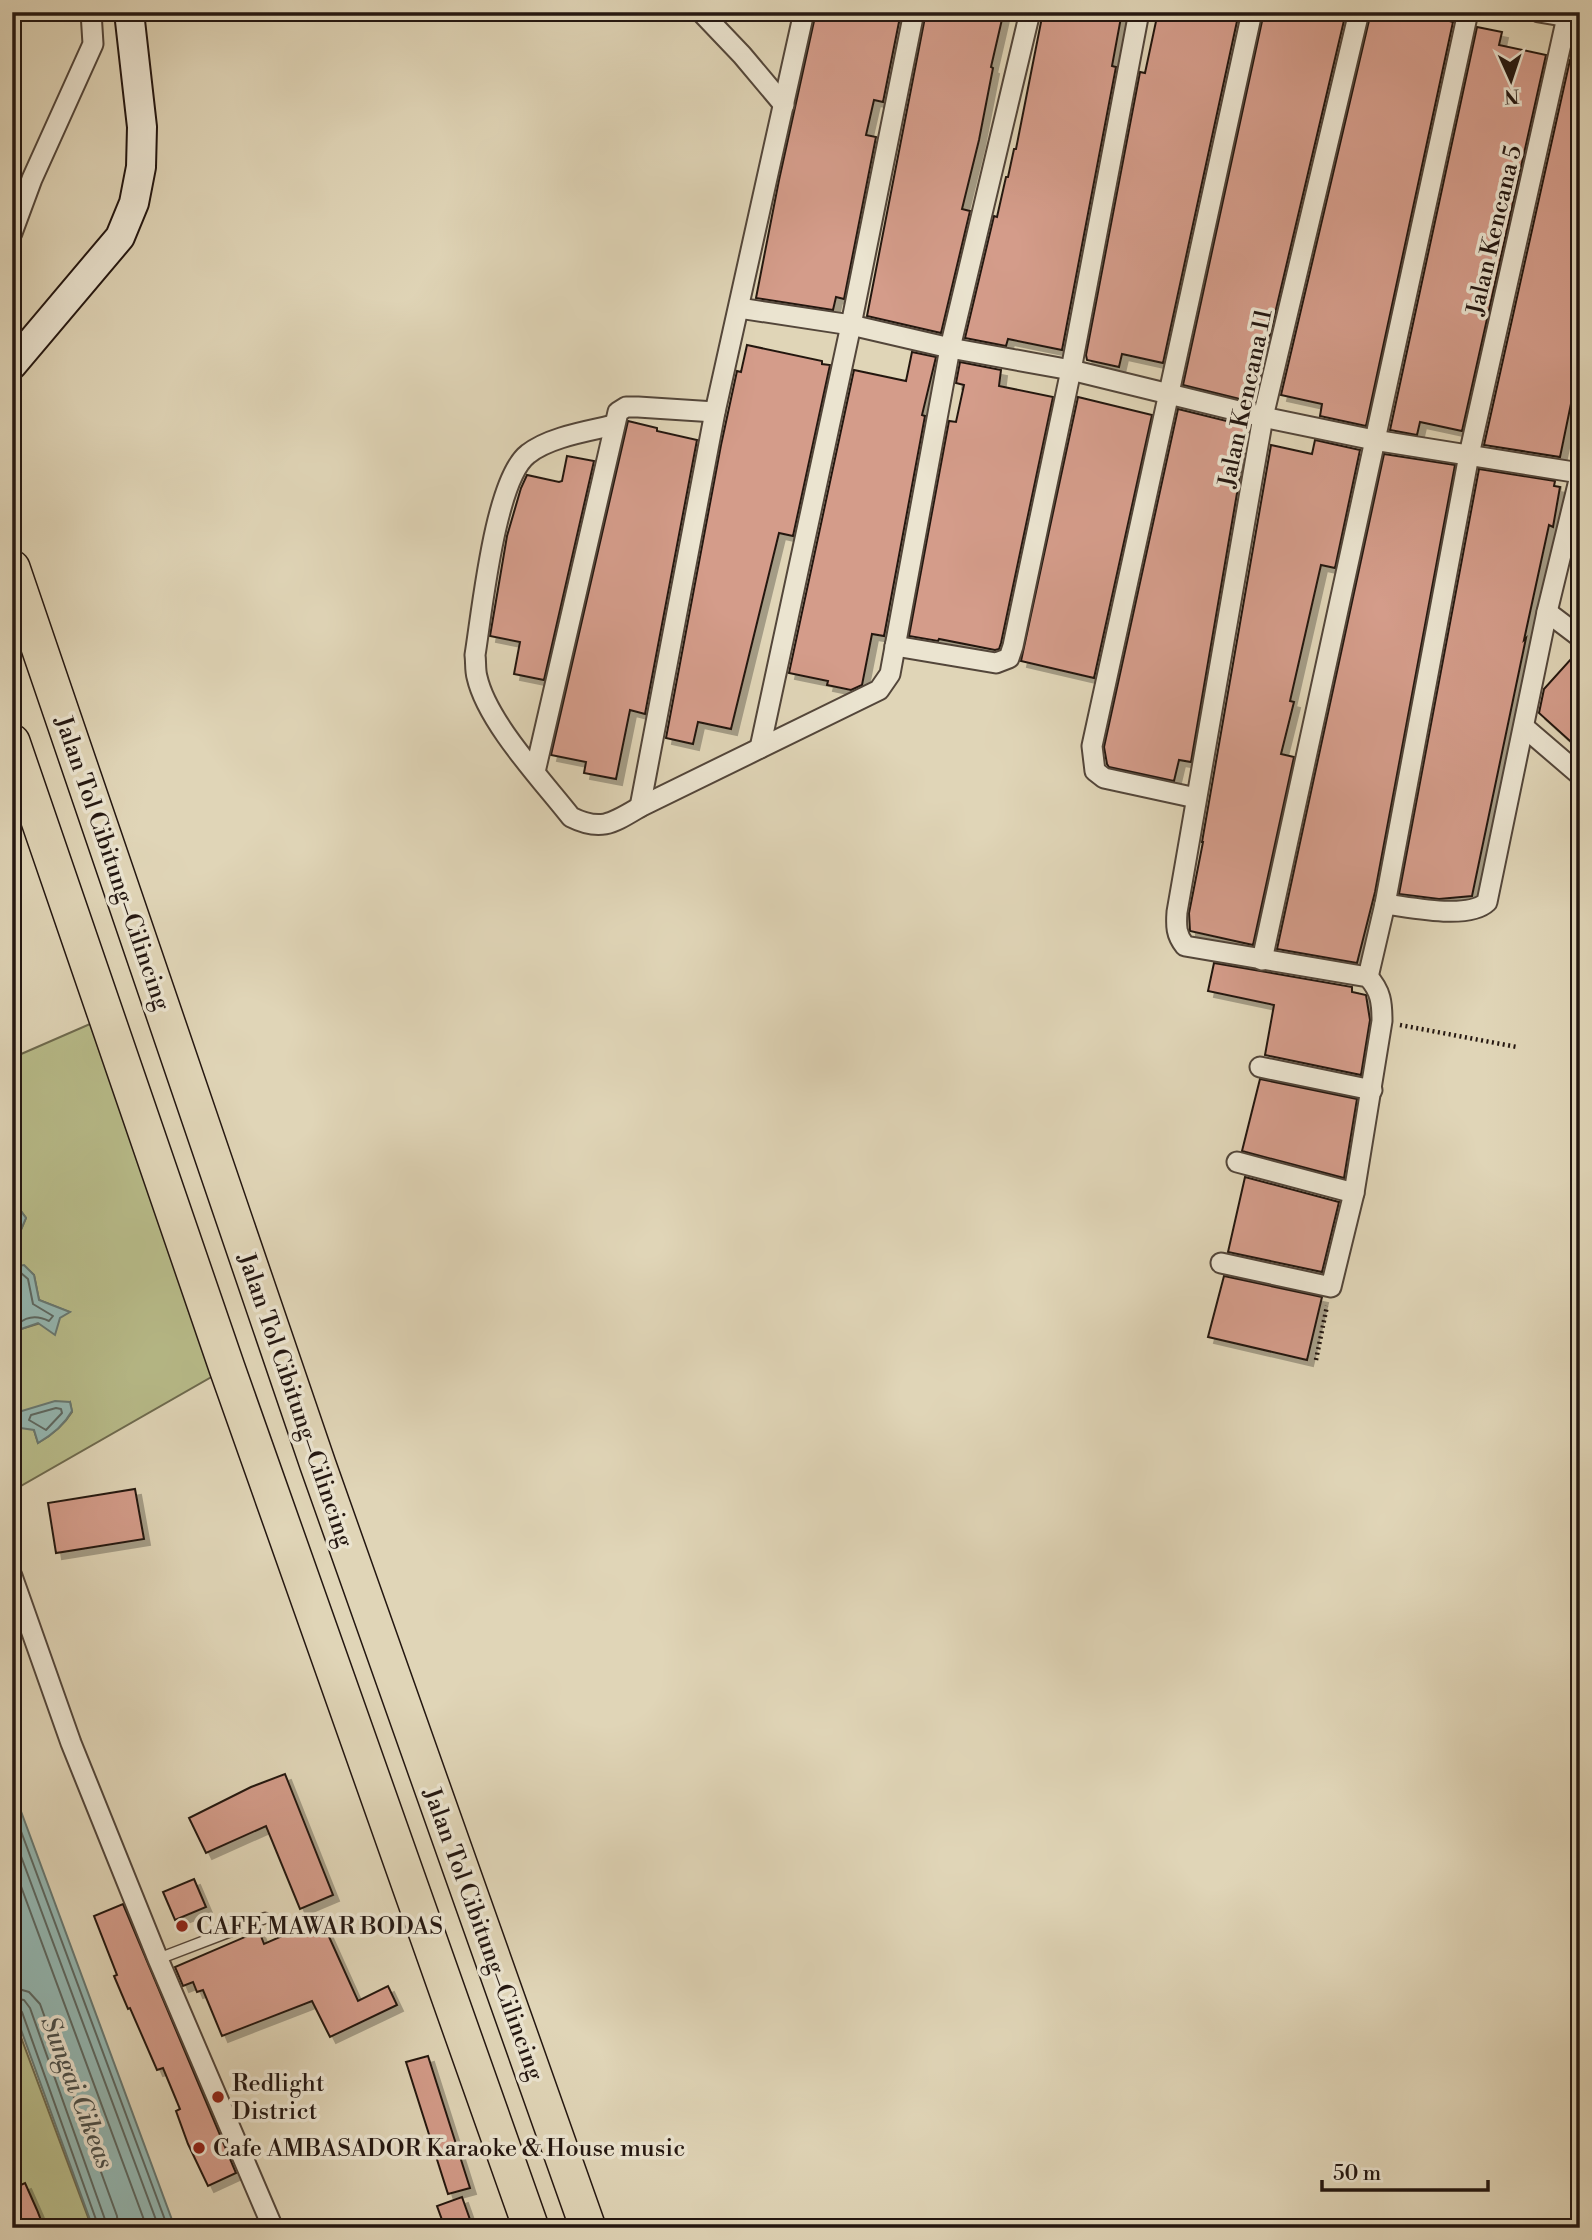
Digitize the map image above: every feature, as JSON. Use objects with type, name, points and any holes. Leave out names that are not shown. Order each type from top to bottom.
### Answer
[{"type":"highway","name":"Jalan Tol Cibitung–Cilincing","points":[[12,568],[309,1440],[588,2228]]},
{"type":"highway","points":[[12,742],[222,1355],[531,2228]]},
{"type":"street","points":[[12,233],[93,44],[91,12]]},
{"type":"street","points":[[20,357],[120,237],[134,203],[141,167],[142,127],[129,12]]},
{"type":"street","points":[[701,12],[784,105]]},
{"type":"street","points":[[640,807],[715,412],[804,12]]},
{"type":"street","points":[[760,748],[914,12]]},
{"type":"street","points":[[614,425],[540,446],[518,463],[500,508],[475,655],[482,693],[505,733],[571,817],[586,824],[601,825],[613,823],[640,807],[879,690],[890,674],[950,348],[1030,12]]},
{"type":"street","points":[[895,646],[996,663],[1009,658],[1071,370],[1139,12]]},
{"type":"street","points":[[1196,798],[1104,778],[1095,771],[1092,757],[1252,12]]},
{"type":"street","name":"Jalan Kencana 11","points":[[1359,12],[1263,417],[1196,798],[1176,929],[1185,946],[1368,977]]},
{"type":"street","points":[[1262,960],[1468,12]]},
{"type":"street","points":[[1539,12],[1574,18]]},
{"type":"street","name":"Jalan Kencana 5","points":[[1368,977],[1385,904],[1469,455],[1574,18]]},
{"type":"street","points":[[739,308],[850,325],[950,348],[1071,370],[1263,417],[1374,440],[1580,475],[1547,612],[1487,902],[1480,909],[1465,912],[1385,904]]},
{"type":"street","points":[[536,772],[618,412],[626,407],[715,412]]},
{"type":"street","points":[[1547,612],[1580,637]]},
{"type":"street","points":[[1524,727],[1580,775]]},
{"type":"street","points":[[1221,1263],[1331,1287],[1354,1193],[1382,1021],[1382,1000],[1378,988],[1368,977]]},
{"type":"street","points":[[1261,1067],[1372,1090]]},
{"type":"street","points":[[1237,1162],[1354,1193]]},
{"type":"street","points":[[12,1576],[71,1743],[158,1959],[272,2228]]},
{"type":"lane","points":[[158,1959],[265,1917]]},
{"type":"path","points":[[1382,1021],[1517,1047]]},
{"type":"path","points":[[1316,1360],[1331,1287]]},
{"type":"green space","points":[[106,1017],[227,1368],[12,1491],[12,1347],[19,1340],[21,1329],[69,1312],[39,1300],[34,1275],[24,1266],[12,1267],[12,1251],[26,1218],[12,1199],[12,1058]],"holes":[[[70,1402],[72,1412],[57,1429],[38,1443],[34,1430]]]},
{"type":"green space","points":[[12,2013],[92,2228],[12,2228]]},
{"type":"water","points":[[12,1199],[26,1218],[12,1251]]},
{"type":"water","points":[[24,1265],[34,1275],[39,1300],[70,1312],[60,1318],[55,1335],[38,1323],[21,1329],[19,1340],[12,1347],[12,1267]]},
{"type":"water","points":[[55,1401],[70,1402],[72,1411],[53,1433],[43,1440],[38,1443],[34,1430],[13,1427],[15,1413]]},
{"type":"water","name":"Sungai Cikeas","points":[[12,1787],[175,2228],[93,2228],[12,2005]]},
{"type":"building","points":[[816,12],[901,12],[883,102],[874,100],[866,135],[876,137],[844,299],[836,297],[833,310],[756,298]]},
{"type":"building","points":[[926,12],[989,12],[1003,15],[979,140],[962,209],[970,211],[941,333],[867,316]]},
{"type":"building","points":[[1043,12],[1065,12],[1087,17],[1088,12],[1122,12],[1112,66],[1116,67],[1062,350],[1008,339],[1006,346],[965,338],[994,216],[997,217],[1016,149]]},
{"type":"building","points":[[1158,12],[1239,12],[1163,363],[1122,354],[1119,367],[1087,360],[1086,355],[1140,72],[1145,73]]},
{"type":"building","points":[[1264,12],[1346,12],[1252,402],[1183,385]]},
{"type":"building","points":[[1371,12],[1418,12],[1453,22],[1366,426],[1320,416],[1322,404],[1281,395]]},
{"type":"building","points":[[1477,27],[1502,32],[1499,45],[1546,55],[1462,431],[1420,422],[1417,435],[1390,430]]},
{"type":"building","points":[[1570,60],[1580,62],[1580,360],[1560,457],[1484,445]]},
{"type":"building","points":[[747,345],[830,365],[793,536],[779,533],[731,729],[698,722],[693,744],[666,738],[721,445],[737,371],[741,372]]},
{"type":"building","points":[[912,352],[936,357],[922,415],[925,416],[884,636],[872,634],[862,685],[851,690],[827,685],[828,681],[789,673],[854,370],[906,381]]},
{"type":"building","points":[[960,362],[1001,370],[999,386],[1053,397],[1001,643],[999,649],[995,650],[909,636],[949,421],[956,422],[964,385],[956,383]]},
{"type":"building","points":[[1078,397],[1152,415],[1094,678],[1021,661]]},
{"type":"building","points":[[1178,409],[1247,426],[1248,429],[1191,762],[1179,760],[1174,781],[1109,767],[1104,747]]},
{"type":"building","points":[[628,421],[697,440],[645,714],[630,710],[616,779],[584,773],[586,762],[551,755]]},
{"type":"building","points":[[1315,440],[1360,450],[1335,568],[1321,565],[1290,701],[1294,702],[1281,754],[1294,757],[1253,945],[1190,931],[1189,913],[1271,445],[1312,454]]},
{"type":"building","points":[[1384,454],[1455,465],[1375,892],[1357,963],[1277,949]]},
{"type":"building","points":[[567,456],[594,461],[544,680],[514,674],[520,642],[490,636],[507,536],[521,488],[527,475],[562,481]]},
{"type":"building","points":[[1479,469],[1555,481],[1554,486],[1560,487],[1553,527],[1549,525],[1472,896],[1439,899],[1399,894]]},
{"type":"building","points":[[1580,649],[1580,750],[1539,713],[1544,689]]},
{"type":"building","points":[[1214,963],[1352,987],[1352,992],[1366,995],[1370,1020],[1361,1075],[1265,1055],[1274,1005],[1208,991]]},
{"type":"building","points":[[1260,1079],[1357,1099],[1344,1178],[1242,1151]]},
{"type":"building","points":[[1245,1177],[1339,1202],[1322,1272],[1228,1252]]},
{"type":"building","points":[[1224,1276],[1322,1297],[1307,1360],[1208,1337]]},
{"type":"building","points":[[135,1489],[144,1539],[56,1553],[48,1503]]},
{"type":"building","points":[[285,1774],[333,1895],[300,1909],[266,1826],[206,1853],[189,1818],[251,1787]]},
{"type":"building","points":[[194,1879],[206,1907],[175,1920],[163,1892]]},
{"type":"building","points":[[123,1904],[236,2173],[208,2186],[188,2144],[176,2111],[180,2109],[163,2068],[157,2070],[114,1976],[117,1975],[94,1916]]},
{"type":"building","points":[[321,1919],[358,2001],[388,1986],[397,2005],[330,2037],[312,2001],[222,2036],[203,1990],[197,1992],[193,1982],[183,1986],[175,1967],[259,1931],[264,1944]]},
{"type":"building","points":[[428,2056],[470,2188],[448,2194],[406,2062]]},
{"type":"building","points":[[25,2183],[44,2228],[12,2228],[12,2189]]},
{"type":"building","points":[[462,2197],[473,2228],[445,2228],[437,2206]]},
{"type":"place","name":"CAFE MAWAR BODAS","points":[[182,1926]]},
{"type":"place","name":"Redlight District","points":[[218,2097]]},
{"type":"place","name":"Cafe AMBASADOR Karaoke & House music","points":[[199,2148]]}]
